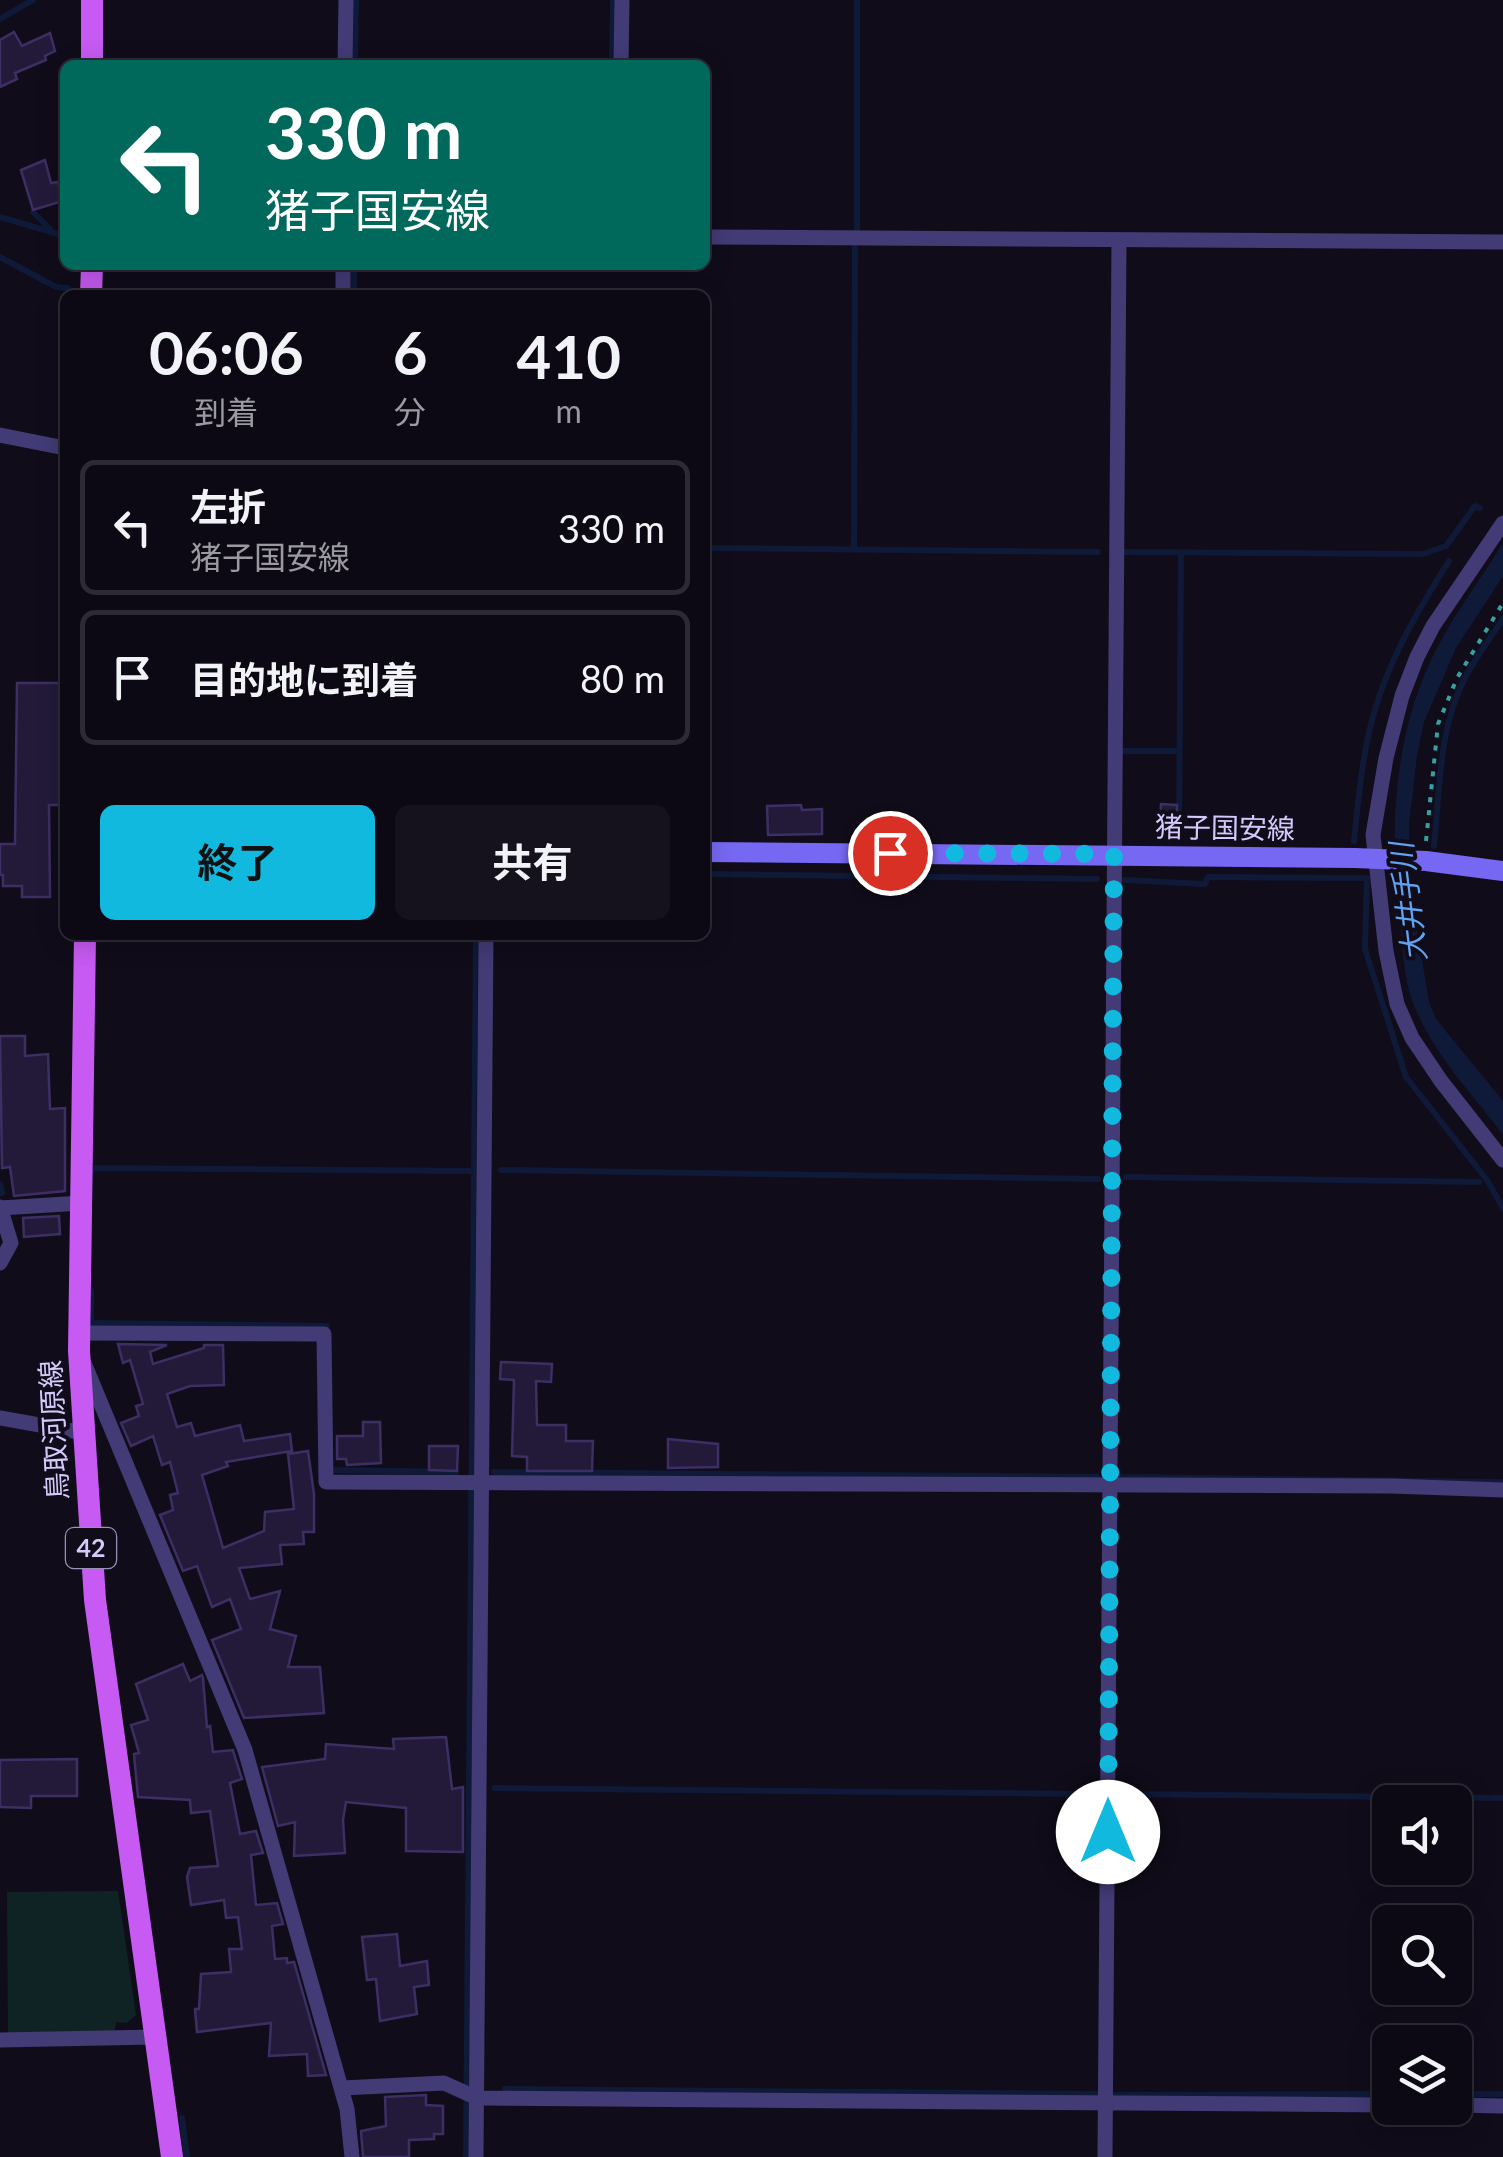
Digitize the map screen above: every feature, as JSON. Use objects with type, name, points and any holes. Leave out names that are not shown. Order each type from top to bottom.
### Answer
[{"type":"main road","points":[[92,0],[92,60]]},
{"type":"main road","name":"猪子国安線","points":[[710,852],[1423,860],[1503,871]]},
{"type":"main road","name":"鳥取河原線","points":[[84,940],[79,1342],[95,1600],[172,2157]]},
{"type":"street","points":[[346,0],[346,60]]},
{"type":"street","points":[[621,60],[622,0]]},
{"type":"street","points":[[710,237],[1503,242]]},
{"type":"street","points":[[1105,2157],[1118,240]]},
{"type":"street","points":[[0,435],[60,447]]},
{"type":"street","points":[[1503,524],[1433,626],[1417,657],[1386,758],[1373,835],[1390,979],[1397,1004],[1412,1038],[1441,1082],[1503,1160]]},
{"type":"street","points":[[476,2157],[486,940]]},
{"type":"street","points":[[0,1264],[11,1242],[0,1207],[82,1203]]},
{"type":"street","points":[[352,2157],[342,2088],[245,1750],[79,1342],[324,1334],[326,1482],[1392,1486],[1503,1490]]},
{"type":"street","points":[[0,1418],[84,1433]]},
{"type":"street","points":[[0,2040],[156,2037]]},
{"type":"street","points":[[342,2088],[444,2083],[477,2098],[1372,2104]]},
{"type":"street","points":[[1472,2105],[1503,2106]]},
{"type":"path","points":[[1423,860],[1438,724],[1457,678],[1503,603]]},
{"type":"green space","points":[[118,1891],[136,2015],[127,2023],[116,2022],[115,2031],[8,2034],[7,1892]]},
{"type":"water","name":"大井手川","points":[[1503,543],[1503,576],[1456,648],[1424,722],[1409,825],[1409,880],[1429,1002],[1436,1019],[1503,1101],[1503,1134],[1441,1055],[1413,1003],[1407,983],[1396,886],[1395,815],[1403,745],[1423,678],[1445,633]]},
{"type":"water","points":[[473,940],[478,940],[469,2157],[463,2157]]},
{"type":"building","points":[[14,32],[22,46],[50,33],[55,51],[45,56],[46,60],[15,73],[17,79],[0,87],[0,40]]},
{"type":"building","points":[[45,160],[51,183],[58,182],[60,202],[33,210],[21,170]]},
{"type":"building","points":[[17,683],[60,683],[60,805],[49,805],[50,897],[22,897],[22,886],[3,886],[0,844],[15,844]]},
{"type":"building","points":[[1161,804],[1177,805],[1177,835],[1159,835]]},
{"type":"building","points":[[801,805],[802,810],[822,809],[822,834],[768,835],[767,806]]},
{"type":"building","points":[[0,1036],[25,1036],[25,1056],[48,1054],[50,1109],[65,1108],[65,1191],[14,1196],[10,1167],[2,1168]]},
{"type":"building","points":[[59,1216],[60,1234],[24,1237],[23,1218]]},
{"type":"building","points":[[118,1344],[167,1345],[150,1352],[153,1364],[204,1345],[223,1345],[224,1385],[190,1386],[167,1394],[177,1427],[191,1423],[195,1436],[240,1425],[244,1441],[290,1434],[292,1451],[226,1462],[228,1466],[202,1475],[223,1548],[264,1531],[265,1512],[294,1509],[288,1454],[308,1451],[314,1532],[303,1532],[304,1544],[280,1545],[282,1564],[239,1568],[250,1599],[280,1591],[270,1629],[296,1636],[288,1667],[320,1667],[324,1713],[244,1718],[212,1640],[241,1629],[230,1599],[212,1607],[197,1566],[183,1571],[160,1515],[173,1510],[170,1495],[178,1493],[170,1462],[162,1465],[153,1436],[131,1446],[121,1423],[139,1416],[136,1406],[143,1404],[130,1360],[123,1363]]},
{"type":"building","points":[[501,1362],[552,1364],[551,1382],[536,1381],[537,1425],[566,1425],[566,1441],[593,1441],[592,1471],[527,1471],[527,1457],[512,1456],[514,1380],[500,1379]]},
{"type":"building","points":[[363,1422],[380,1422],[381,1463],[347,1465],[346,1459],[337,1459],[337,1436],[363,1436]]},
{"type":"building","points":[[668,1439],[718,1444],[718,1467],[668,1468]]},
{"type":"building","points":[[429,1446],[458,1446],[457,1471],[429,1470]]},
{"type":"building","points":[[183,1664],[190,1681],[202,1675],[213,1752],[233,1750],[242,1779],[230,1783],[240,1834],[256,1831],[263,1853],[251,1855],[256,1905],[277,1903],[283,1924],[272,1926],[275,1959],[294,1962],[326,2075],[308,2076],[307,2054],[269,2056],[271,2023],[197,2032],[195,2009],[199,2009],[201,1974],[231,1972],[229,1949],[242,1949],[238,1917],[226,1918],[224,1900],[191,1905],[187,1877],[190,1868],[218,1866],[210,1811],[191,1813],[190,1800],[138,1797],[134,1754],[139,1753],[131,1725],[148,1720],[136,1684]]},
{"type":"building","points":[[446,1737],[452,1789],[463,1787],[463,1852],[406,1851],[406,1808],[346,1802],[345,1853],[294,1856],[295,1822],[278,1826],[262,1767],[325,1759],[326,1744],[394,1749],[393,1739]]},
{"type":"building","points":[[77,1759],[77,1796],[31,1796],[31,1808],[0,1807],[0,1760]]},
{"type":"building","points":[[397,1934],[400,1966],[427,1961],[429,1985],[414,1987],[417,2014],[380,2021],[376,1979],[367,1980],[362,1937]]},
{"type":"building","points":[[426,2095],[426,2105],[443,2106],[443,2134],[434,2134],[434,2139],[409,2140],[409,2157],[363,2157],[361,2131],[386,2126],[385,2097]]},
{"type":"waterway","points":[[0,19],[33,0]]},
{"type":"waterway","points":[[355,60],[356,0]]},
{"type":"waterway","points":[[612,60],[613,0]]},
{"type":"waterway","points":[[857,0],[857,231]]},
{"type":"waterway","points":[[33,212],[50,229]]},
{"type":"waterway","points":[[0,217],[60,235]]},
{"type":"waterway","points":[[854,549],[855,248]]},
{"type":"waterway","points":[[0,257],[56,287],[68,288]]},
{"type":"waterway","points":[[354,270],[354,290]]},
{"type":"waterway","points":[[1125,552],[1423,554],[1446,546],[1475,506],[1480,508]]},
{"type":"waterway","points":[[710,548],[1098,552]]},
{"type":"waterway","points":[[1179,839],[1181,553]]},
{"type":"waterway","points":[[1354,841],[1365,750],[1385,679],[1419,610],[1449,561]]},
{"type":"waterway","name":"大井手川","points":[[1434,846],[1442,760],[1456,698],[1503,619]]},
{"type":"waterway","points":[[1120,751],[1179,751]]},
{"type":"waterway","points":[[710,874],[1097,879]]},
{"type":"waterway","points":[[1125,880],[1205,884],[1208,877],[1363,878]]},
{"type":"waterway","points":[[1367,878],[1365,949],[1406,1077],[1487,1180],[1503,1208]]},
{"type":"waterway","points":[[91,1173],[91,1168],[470,1171]]},
{"type":"waterway","points":[[501,1170],[1098,1179]]},
{"type":"waterway","points":[[1126,1177],[1479,1182]]},
{"type":"waterway","points":[[0,1184],[2,1193]]},
{"type":"waterway","points":[[91,1290],[91,1323]]},
{"type":"waterway","points":[[95,1323],[327,1326]]},
{"type":"waterway","points":[[330,1468],[456,1472]]},
{"type":"waterway","points":[[494,1472],[1097,1477]]},
{"type":"waterway","points":[[1120,1477],[1503,1482]]},
{"type":"waterway","points":[[495,1788],[1087,1794]]},
{"type":"waterway","points":[[1117,1794],[1503,1798]]},
{"type":"waterway","points":[[505,2089],[1096,2094]]},
{"type":"waterway","points":[[1115,2095],[1372,2094]]},
{"type":"waterway","points":[[1472,2094],[1503,2094]]},
{"type":"waterway","points":[[182,2118],[187,2157]]},
{"type":"route","points":[[890,853],[1114,854],[1108,1832]]}]
